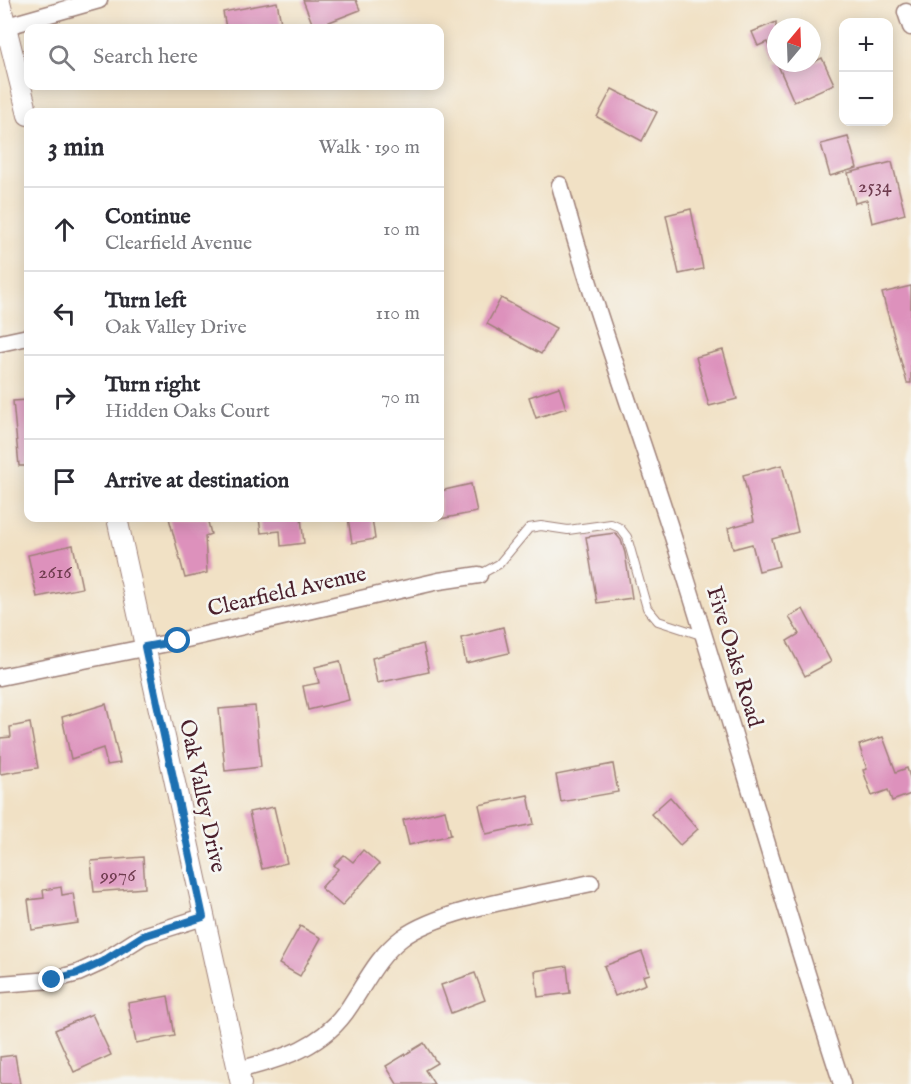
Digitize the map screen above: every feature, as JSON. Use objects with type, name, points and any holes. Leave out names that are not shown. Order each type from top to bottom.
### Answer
[{"type":"street","points":[[3,27],[99,0]]},
{"type":"street","points":[[0,3],[3,27],[26,108]]},
{"type":"street","name":"Five Oaks Road","points":[[560,185],[576,246],[641,436],[842,1084]]},
{"type":"street","points":[[0,344],[24,338]]},
{"type":"street","name":"Oak Valley Drive","points":[[118,522],[240,1077]]},
{"type":"street","name":"Clearfield Avenue","points":[[0,677],[145,647],[372,595],[479,575]]},
{"type":"street","points":[[240,1077],[314,1044],[349,1009],[373,968],[386,952],[403,937],[423,925],[448,916],[591,883]]},
{"type":"street","points":[[0,984],[52,980],[78,973],[102,962],[143,936],[203,917]]},
{"type":"lane","points":[[479,575],[499,564],[529,528],[541,526],[568,530],[611,524],[620,528],[627,537],[647,608],[658,621],[704,636]]},
{"type":"building","points":[[303,0],[356,0],[360,10],[324,24],[312,24]]},
{"type":"building","points":[[277,2],[281,24],[225,24],[223,12]]},
{"type":"building","points":[[767,26],[767,42],[758,46],[752,32]]},
{"type":"building","points":[[821,58],[834,84],[794,102],[781,72],[821,72]]},
{"type":"building","points":[[612,89],[657,112],[642,141],[597,117]]},
{"type":"building","points":[[848,137],[857,168],[830,176],[821,144]]},
{"type":"building","points":[[892,162],[905,214],[872,223],[867,200],[855,203],[848,173]]},
{"type":"building","points":[[691,209],[703,269],[679,274],[666,215]]},
{"type":"building","points":[[911,286],[911,383],[907,383],[882,293]]},
{"type":"building","points":[[501,298],[556,328],[541,354],[487,324]]},
{"type":"building","points":[[723,350],[737,399],[709,406],[696,357]]},
{"type":"building","points":[[559,387],[566,408],[536,418],[529,397]]},
{"type":"building","points":[[24,400],[24,466],[19,466],[13,401]]},
{"type":"building","points":[[782,465],[798,532],[772,539],[779,566],[759,571],[752,544],[733,549],[728,528],[754,521],[743,475]]},
{"type":"building","points":[[471,484],[477,512],[444,518],[444,490]]},
{"type":"building","points":[[170,522],[208,522],[211,534],[205,536],[207,573],[185,578]]},
{"type":"building","points":[[260,522],[301,522],[304,543],[281,546],[280,531],[261,533]]},
{"type":"building","points":[[349,522],[373,522],[375,539],[352,543]]},
{"type":"building","points":[[615,533],[621,540],[625,553],[632,598],[597,603],[586,537]]},
{"type":"building","points":[[73,545],[82,588],[37,597],[28,555]]},
{"type":"building","points":[[803,609],[831,662],[805,676],[787,641],[799,634],[789,617]]},
{"type":"building","points":[[503,627],[509,653],[466,663],[461,638]]},
{"type":"building","points":[[423,644],[429,672],[377,683],[372,658]]},
{"type":"building","points":[[340,661],[349,700],[308,710],[303,686],[319,683],[315,667]]},
{"type":"building","points":[[106,704],[120,763],[107,765],[103,748],[71,759],[62,717]]},
{"type":"building","points":[[255,706],[261,767],[225,771],[219,709]]},
{"type":"building","points":[[30,723],[38,768],[0,774],[0,738],[11,737],[10,727]]},
{"type":"building","points":[[883,737],[896,772],[907,768],[911,781],[911,794],[892,801],[888,790],[872,796],[863,770],[867,769],[859,745]]},
{"type":"building","points":[[613,764],[618,792],[561,802],[556,775]]},
{"type":"building","points":[[528,795],[534,824],[486,834],[479,805]]},
{"type":"building","points":[[670,797],[698,829],[680,845],[651,814]]},
{"type":"building","points":[[274,807],[287,863],[262,869],[249,812]]},
{"type":"building","points":[[445,810],[451,835],[409,845],[403,820]]},
{"type":"building","points":[[363,850],[379,864],[342,906],[321,888],[338,869],[334,865],[344,855],[353,862]]},
{"type":"building","points":[[143,857],[145,888],[94,892],[91,861]]},
{"type":"building","points":[[61,887],[62,895],[73,893],[78,923],[32,930],[28,900],[44,898],[43,890]]},
{"type":"building","points":[[300,926],[321,938],[300,976],[279,964]]},
{"type":"building","points":[[642,952],[650,974],[643,976],[646,984],[615,996],[604,966]]},
{"type":"building","points":[[567,966],[570,993],[538,997],[535,971]]},
{"type":"building","points":[[475,973],[485,1000],[451,1013],[441,985]]},
{"type":"building","points":[[168,996],[175,1036],[136,1043],[128,1003]]},
{"type":"building","points":[[92,1014],[111,1055],[74,1072],[55,1030]]},
{"type":"building","points":[[424,1043],[437,1063],[425,1070],[434,1084],[397,1084],[386,1066]]},
{"type":"building","points":[[15,1055],[20,1084],[0,1084],[0,1057]]},
{"type":"route","points":[[52,980],[78,973],[102,962],[143,936],[203,917],[145,647],[178,641]]}]
